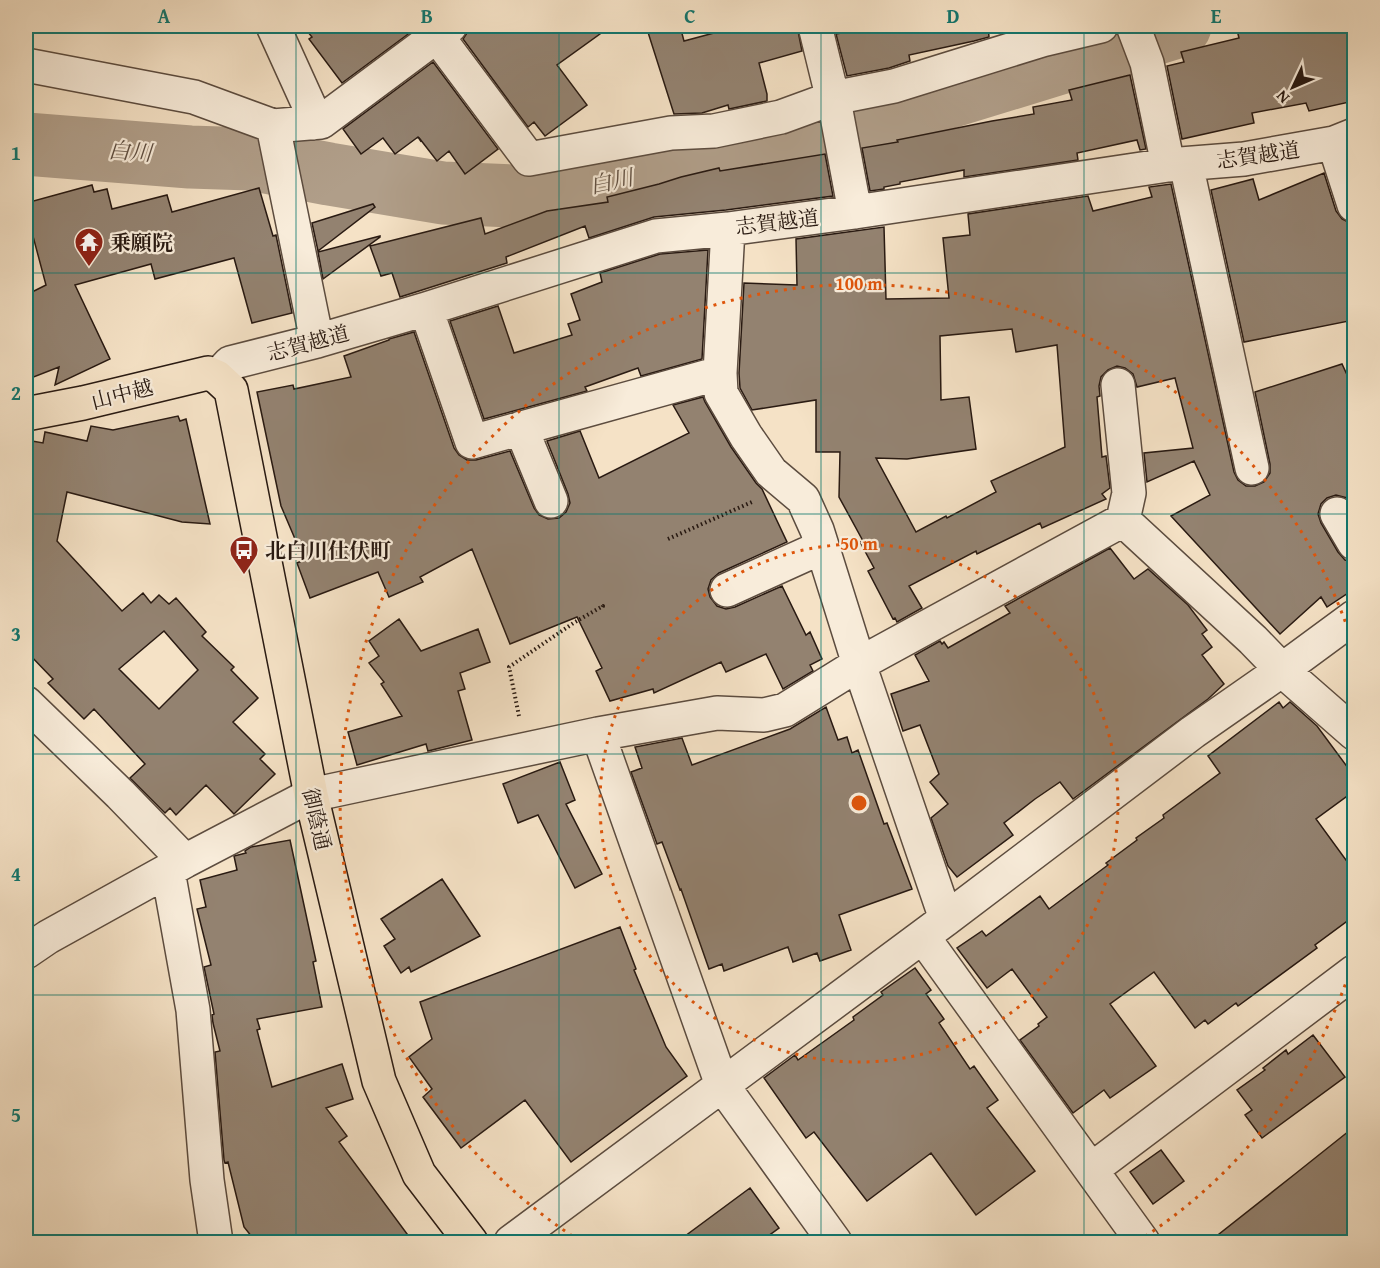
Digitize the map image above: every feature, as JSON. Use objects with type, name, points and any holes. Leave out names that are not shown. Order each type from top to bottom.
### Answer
[{"type":"main road","name":"山中越","points":[[26,414],[208,373],[217,376]]},
{"type":"main road","name":"御蔭通","points":[[217,376],[231,390],[311,795],[379,1081],[419,1174],[471,1242]]},
{"type":"street","points":[[273,26],[312,112],[313,123]]},
{"type":"street","points":[[815,26],[835,107],[855,212]]},
{"type":"street","points":[[26,65],[194,97],[274,134],[321,122],[444,31],[529,159],[671,133],[714,131],[835,107],[894,86],[1042,40],[1101,26]]},
{"type":"street","points":[[1133,26],[1147,63],[1177,164],[1252,468]]},
{"type":"street","points":[[274,134],[317,341]]},
{"type":"street","points":[[1344,139],[1354,205]]},
{"type":"street","name":"志賀越道","points":[[217,376],[230,363],[317,341],[426,309],[656,236],[855,212],[1177,164],[1244,159],[1344,139]]},
{"type":"street","points":[[728,229],[720,373],[721,393],[746,436],[771,472],[803,499],[817,530],[860,664],[934,928],[1091,1170],[1143,1242]]},
{"type":"street","points":[[426,309],[472,442],[720,373]]},
{"type":"street","points":[[1118,385],[1129,493],[1124,520]]},
{"type":"street","points":[[521,428],[551,501]]},
{"type":"street","points":[[1337,514],[1354,543]]},
{"type":"street","points":[[33,941],[311,795],[598,734],[717,713],[764,715],[785,710],[860,664],[1124,520]]},
{"type":"street","points":[[1124,520],[1282,670],[1354,733]]},
{"type":"street","points":[[727,590],[822,547]]},
{"type":"street","points":[[511,1242],[934,928],[1193,732],[1354,617]]},
{"type":"street","points":[[26,703],[120,794],[177,866],[193,1010],[207,1180],[216,1242]]},
{"type":"street","points":[[598,734],[722,1085],[835,1242]]},
{"type":"street","points":[[1091,1170],[1354,972]]},
{"type":"path","points":[[668,539],[788,486]]},
{"type":"path","points":[[525,749],[509,667],[575,622],[603,606],[602,608]]},
{"type":"building","points":[[303,26],[419,26],[342,83],[309,39],[312,37]]},
{"type":"building","points":[[468,26],[611,26],[557,65],[587,105],[545,136],[534,122],[528,127],[463,39]]},
{"type":"building","points":[[646,26],[680,26],[684,41],[740,26],[797,26],[802,51],[759,63],[767,101],[729,109],[728,105],[702,113],[674,114]]},
{"type":"building","points":[[879,26],[988,26],[989,37],[909,55],[910,61],[889,68],[847,76],[836,34]]},
{"type":"building","points":[[1236,26],[1354,26],[1354,101],[1309,111],[1306,103],[1252,113],[1254,123],[1182,139],[1167,66],[1184,62],[1181,52],[1239,38]]},
{"type":"building","points":[[433,62],[498,149],[465,174],[449,151],[437,161],[418,137],[395,154],[383,138],[361,154],[343,129]]},
{"type":"building","points":[[1130,75],[1146,149],[1140,150],[1137,140],[1077,153],[1078,160],[964,177],[964,170],[900,182],[900,184],[884,187],[884,189],[870,191],[862,148],[1034,114],[1033,107],[1072,100],[1069,90]]},
{"type":"building","points":[[825,154],[833,196],[654,217],[589,238],[585,226],[506,257],[507,263],[400,297],[392,273],[381,276],[370,246],[481,218],[485,234],[547,211],[608,202],[607,197],[719,168],[720,171]]},
{"type":"building","points":[[1324,173],[1336,211],[1342,219],[1354,223],[1354,320],[1244,342],[1211,190],[1253,179],[1259,200]]},
{"type":"building","points":[[1171,184],[1234,472],[1238,480],[1246,486],[1255,486],[1264,482],[1270,473],[1255,392],[1342,364],[1354,390],[1354,507],[1347,498],[1336,495],[1327,498],[1321,504],[1318,514],[1338,552],[1345,560],[1354,562],[1354,589],[1327,607],[1321,597],[1280,634],[1171,516],[1210,495],[1194,461],[1147,482],[1144,453],[1193,448],[1175,378],[1137,387],[1133,374],[1117,366],[1108,370],[1101,377],[1100,396],[1097,397],[1102,457],[1106,456],[1110,488],[1102,494],[1106,499],[1042,528],[1040,523],[977,554],[976,551],[909,586],[922,608],[897,622],[895,618],[893,619],[868,571],[874,568],[860,542],[863,541],[839,497],[840,452],[816,452],[816,400],[752,410],[740,388],[744,283],[797,285],[796,239],[884,227],[886,299],[949,298],[943,238],[970,235],[968,214],[1088,196],[1093,211],[1152,197],[1149,187]],"holes":[[[1012,329],[1016,352],[1057,345],[1065,447],[991,481],[996,492],[916,532],[876,458],[907,459],[976,449],[969,397],[941,400],[940,336]]]},
{"type":"building","points":[[92,185],[94,192],[107,189],[112,209],[167,195],[172,212],[259,188],[273,236],[276,235],[292,313],[252,323],[234,258],[155,279],[151,264],[75,285],[110,359],[55,385],[59,367],[26,380],[26,295],[46,285],[26,203]]},
{"type":"building","points":[[373,204],[375,207],[318,251],[312,223]]},
{"type":"building","points":[[380,237],[323,279],[318,252]]},
{"type":"building","points":[[708,250],[702,359],[641,376],[638,368],[585,387],[587,391],[484,419],[450,321],[498,306],[514,353],[572,335],[568,324],[580,320],[571,294],[602,282],[600,273],[660,254]]},
{"type":"building","points":[[414,332],[454,448],[459,455],[467,460],[476,460],[510,451],[534,508],[539,515],[548,519],[559,518],[566,512],[570,503],[547,441],[580,431],[599,478],[689,433],[673,405],[703,397],[731,447],[762,489],[787,542],[719,573],[711,580],[708,589],[710,597],[717,606],[726,609],[782,586],[806,635],[810,632],[822,659],[810,665],[813,671],[783,689],[766,654],[726,672],[721,662],[654,693],[653,689],[610,701],[596,671],[602,668],[577,617],[510,644],[472,549],[420,577],[423,582],[389,597],[378,572],[310,598],[297,563],[304,560],[281,506],[257,392],[293,385],[294,389],[351,377],[344,356]]},
{"type":"building","points":[[178,416],[180,421],[186,419],[210,524],[182,522],[67,492],[57,541],[122,611],[143,593],[151,603],[159,595],[169,604],[176,598],[206,632],[202,636],[234,667],[231,670],[258,698],[233,722],[265,754],[260,759],[275,774],[234,814],[206,785],[176,815],[170,808],[165,813],[130,778],[145,764],[94,709],[84,719],[48,683],[53,679],[26,651],[26,440],[43,443],[45,432],[87,441],[91,426],[113,430]],"holes":[[[164,631],[198,670],[159,709],[119,669]]]},
{"type":"building","points":[[1110,548],[1134,579],[1148,569],[1188,605],[1207,630],[1202,634],[1212,647],[1202,655],[1224,684],[1208,699],[1073,799],[1060,782],[1035,799],[1004,823],[1013,835],[957,877],[948,866],[931,818],[948,804],[930,782],[939,774],[920,725],[903,731],[891,694],[929,681],[915,655],[940,641],[942,644],[944,642],[948,648],[1010,613],[1005,606]]},
{"type":"building","points":[[399,619],[421,651],[478,629],[490,662],[460,673],[465,689],[458,691],[472,740],[428,751],[426,744],[357,765],[348,732],[402,716],[381,684],[384,682],[369,663],[379,656],[369,641]]},
{"type":"building","points":[[1279,702],[1283,708],[1290,702],[1317,726],[1354,776],[1354,791],[1316,819],[1354,871],[1354,916],[1315,945],[1317,948],[1238,1006],[1236,1003],[1208,1024],[1205,1020],[1195,1028],[1154,972],[1110,1004],[1156,1066],[1110,1098],[1104,1090],[1073,1113],[1020,1040],[1047,1017],[1012,969],[987,988],[957,948],[982,931],[986,936],[1040,896],[1049,909],[1108,865],[1106,863],[1164,818],[1163,815],[1220,773],[1208,756]]},
{"type":"building","points":[[826,707],[838,740],[847,737],[852,753],[858,750],[884,824],[887,823],[912,889],[839,915],[851,950],[820,961],[817,953],[793,962],[788,947],[724,971],[722,964],[709,969],[681,889],[662,842],[657,844],[631,772],[642,768],[635,747],[682,738],[692,765],[790,729]]},
{"type":"building","points":[[560,762],[575,800],[566,804],[602,874],[575,888],[538,815],[518,823],[503,784]]},
{"type":"building","points":[[290,840],[316,961],[313,962],[322,1007],[257,1019],[260,1029],[257,1030],[272,1087],[342,1064],[353,1099],[326,1108],[347,1136],[339,1142],[413,1242],[256,1242],[244,1227],[228,1162],[225,1163],[224,1160],[215,1052],[220,1051],[204,967],[211,965],[197,909],[206,907],[200,880],[237,870],[234,856],[246,853],[245,851],[251,847]]},
{"type":"building","points":[[442,879],[480,936],[411,972],[409,967],[401,973],[384,946],[395,939],[381,919]]},
{"type":"building","points":[[620,927],[636,969],[634,970],[666,1047],[687,1076],[571,1162],[525,1100],[461,1148],[423,1097],[432,1089],[409,1057],[432,1039],[420,1002]]},
{"type":"building","points":[[915,968],[931,990],[926,994],[944,1019],[939,1023],[970,1069],[974,1066],[998,1100],[987,1108],[1035,1171],[976,1215],[931,1153],[867,1201],[814,1132],[806,1138],[764,1078],[795,1055],[798,1060],[854,1020],[853,1017],[883,995],[881,992]]},
{"type":"building","points":[[1313,1035],[1345,1077],[1262,1138],[1245,1115],[1252,1110],[1237,1090],[1265,1070],[1263,1068],[1286,1050],[1288,1054]]},
{"type":"building","points":[[1354,1127],[1354,1242],[1209,1242],[1295,1174]]},
{"type":"building","points":[[1161,1150],[1184,1181],[1153,1204],[1130,1172]]},
{"type":"building","points":[[750,1188],[779,1228],[760,1242],[677,1242]]},
{"type":"waterway","name":"白川","points":[[26,144],[190,157],[250,159],[443,193],[537,197],[819,137],[1180,26]]},
{"type":"place","name":"乗願院","points":[[89,268]]},
{"type":"place","name":"北白川仕伏町","points":[[244,576]]}]
